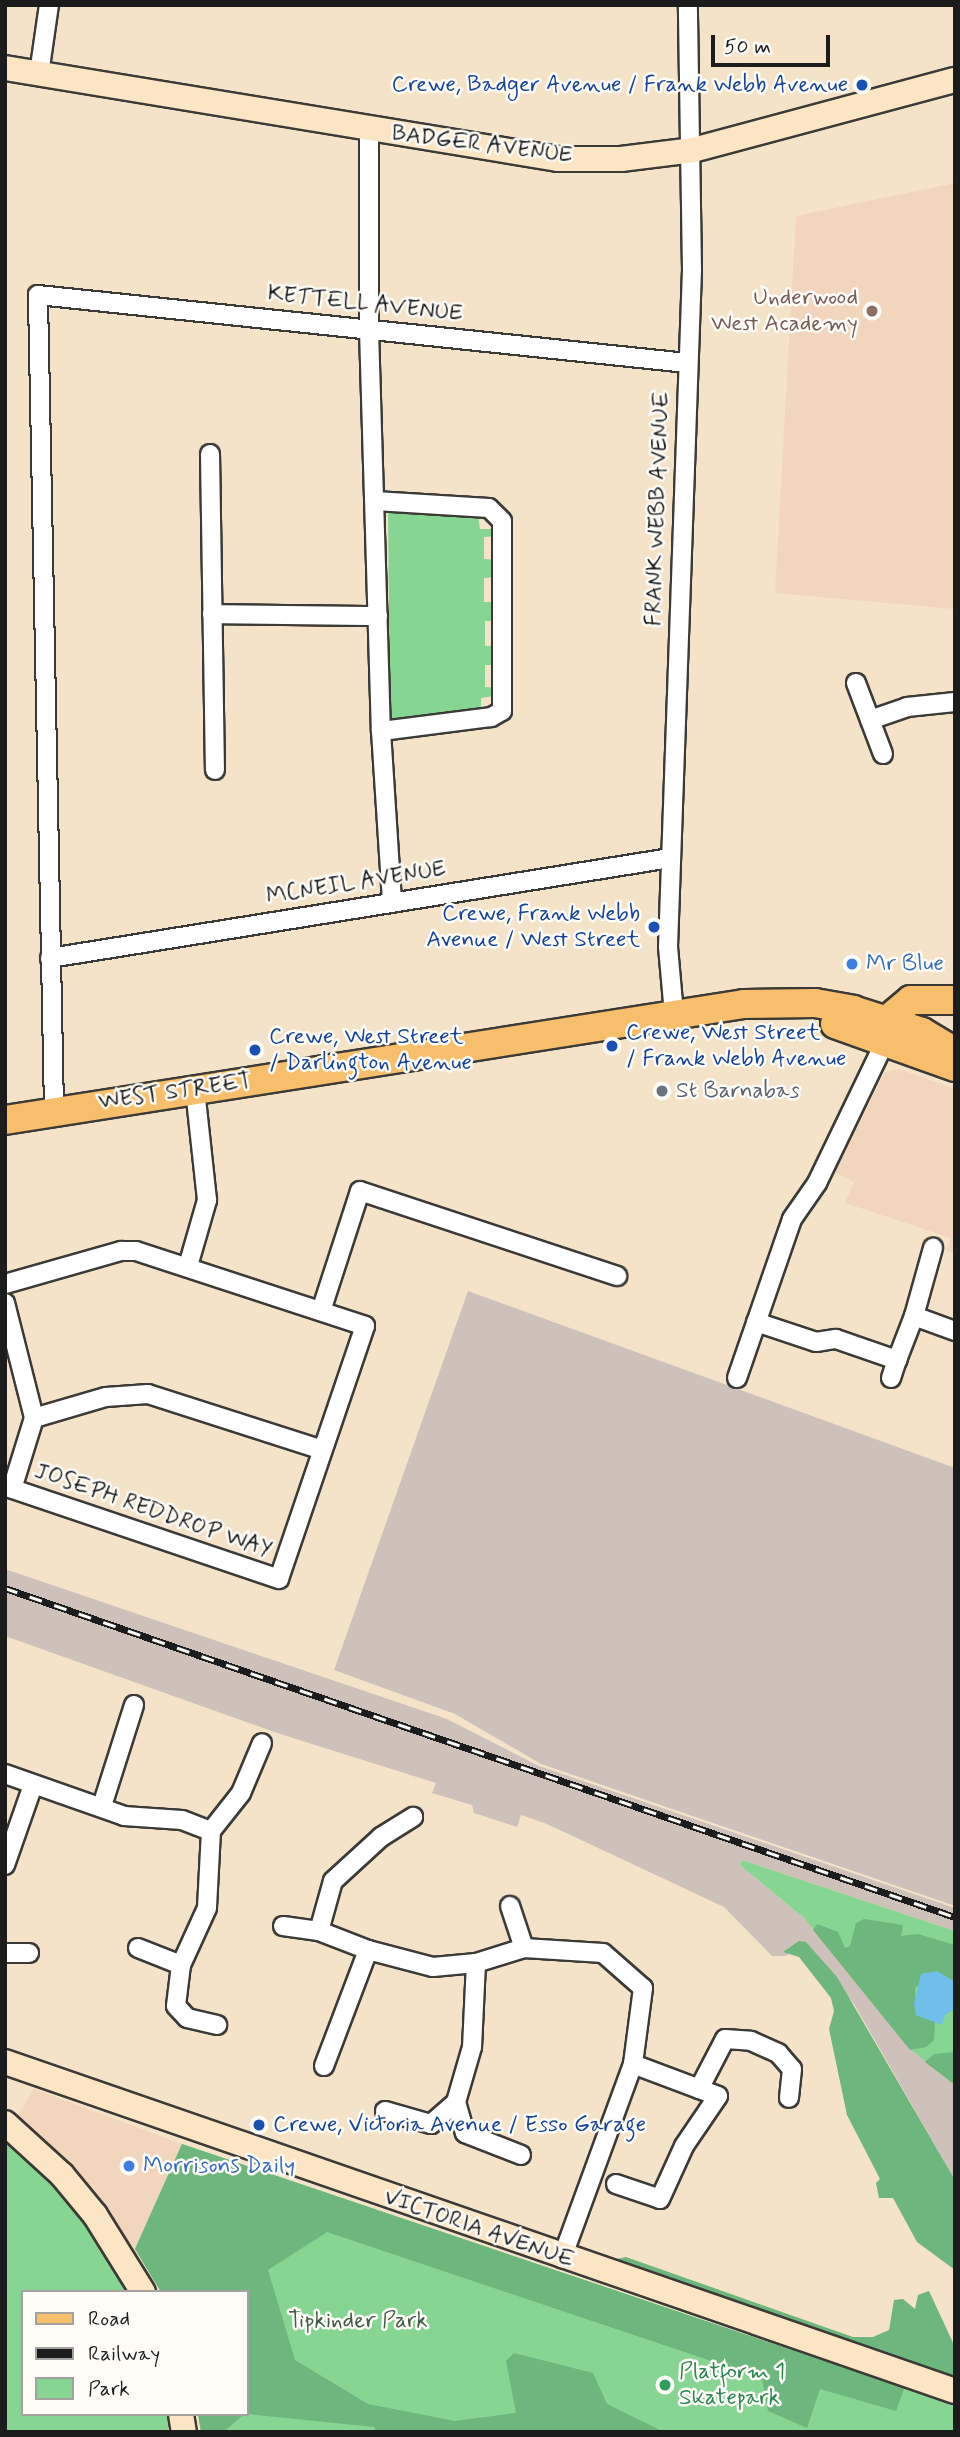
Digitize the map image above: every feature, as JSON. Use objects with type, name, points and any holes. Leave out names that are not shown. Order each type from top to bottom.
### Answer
[{"type":"main road","points":[[886,1031],[911,1000],[955,1000]]},
{"type":"main road","name":"WEST STREET","points":[[5,1120],[54,1109],[674,1014],[761,1005],[815,1003],[919,1043]]},
{"type":"main road","points":[[919,1043],[939,1013],[955,1006]]},
{"type":"main road","points":[[919,1043],[955,1052]]},
{"type":"main road","points":[[919,1043],[955,1067]]},
{"type":"street","points":[[39,74],[49,5]]},
{"type":"street","name":"FRANK WEBB AVENUE","points":[[674,1014],[668,947],[693,150],[688,5]]},
{"type":"street","name":"BADGER AVENUE","points":[[5,68],[558,159],[621,159],[693,150],[955,80]]},
{"type":"street","points":[[369,130],[369,330],[381,731],[392,901]]},
{"type":"street","name":"KETTELL AVENUE","points":[[50,958],[38,295],[687,363]]},
{"type":"street","points":[[210,454],[215,770]]},
{"type":"street","points":[[375,501],[489,508],[502,521],[502,711],[491,717],[381,731]]},
{"type":"street","points":[[212,614],[378,616]]},
{"type":"street","points":[[856,683],[883,754]]},
{"type":"street","points":[[870,720],[907,707],[955,702]]},
{"type":"street","name":"MCNEIL AVENUE","points":[[50,958],[670,858]]},
{"type":"street","points":[[50,958],[54,1109]]},
{"type":"street","points":[[737,1378],[792,1219],[817,1183],[886,1031]]},
{"type":"street","points":[[188,1266],[207,1200],[195,1089]]},
{"type":"street","points":[[321,1311],[360,1191],[617,1276]]},
{"type":"street","points":[[891,1378],[914,1316],[933,1248]]},
{"type":"street","points":[[5,1284],[121,1251],[188,1266],[365,1326],[322,1450],[148,1394],[106,1397],[34,1418]]},
{"type":"street","points":[[5,1303],[34,1418],[9,1488]]},
{"type":"street","points":[[914,1316],[955,1331]]},
{"type":"street","points":[[756,1322],[816,1342],[836,1339],[897,1360]]},
{"type":"street","name":"JOSEPH REDDROP WAY","points":[[9,1488],[279,1579],[322,1450]]},
{"type":"street","points":[[102,1806],[134,1705]]},
{"type":"street","points":[[217,2025],[187,2018],[176,2006],[181,1965],[207,1908],[211,1831],[240,1793],[262,1743]]},
{"type":"street","points":[[5,1774],[102,1806],[124,1816],[182,1820],[211,1831]]},
{"type":"street","points":[[5,1866],[33,1785]]},
{"type":"street","points":[[318,1931],[333,1881],[382,1838],[413,1817]]},
{"type":"street","points":[[510,1906],[524,1948]]},
{"type":"street","points":[[282,1926],[318,1931],[368,1950],[433,1966],[476,1963],[524,1948],[603,1953],[643,1988],[633,2064],[562,2258]]},
{"type":"street","points":[[138,1948],[181,1965]]},
{"type":"street","points":[[324,2066],[368,1950]]},
{"type":"street","points":[[5,1953],[29,1953]]},
{"type":"street","points":[[476,1963],[472,2047],[456,2102],[465,2133],[521,2155]]},
{"type":"street","points":[[699,2089],[725,2039],[751,2041],[778,2053],[792,2069],[789,2098]]},
{"type":"street","name":"VICTORIA AVENUE","points":[[5,2062],[562,2258],[955,2391]]},
{"type":"street","points":[[616,2184],[660,2199],[684,2146],[718,2096],[633,2064]]},
{"type":"street","points":[[385,2111],[431,2124],[456,2102]]},
{"type":"street","points":[[5,2123],[62,2175],[95,2215],[142,2290]]},
{"type":"shaded area","name":"Underwood West Academy","points":[[955,183],[955,609],[775,593],[796,216]]},
{"type":"shaded area","points":[[899,1069],[955,1089],[955,1254],[946,1251],[951,1238],[845,1203],[854,1182],[835,1172],[885,1072]]},
{"type":"shaded area","points":[[468,1291],[955,1468],[955,1906],[541,1764],[455,1714],[334,1670]]},
{"type":"shaded area","points":[[5,1569],[447,1719],[539,1766],[955,1908],[955,1931],[742,1860],[740,1865],[804,1918],[910,2049],[955,2085],[955,2180],[854,2004],[806,1942],[786,1956],[772,1956],[724,1907],[547,1824],[521,1815],[517,1827],[474,1813],[472,1805],[432,1793],[436,1783],[277,1733],[5,1636]]},
{"type":"shaded area","points":[[34,2089],[182,2144],[135,2249],[76,2177],[17,2117]]},
{"type":"green space","points":[[388,512],[478,516],[480,529],[497,529],[497,536],[484,537],[484,559],[498,560],[497,577],[484,578],[484,602],[499,602],[499,621],[485,621],[485,646],[499,646],[499,665],[485,665],[485,687],[500,688],[500,695],[481,698],[481,711],[390,725]]},
{"type":"green space","points":[[742,1860],[955,1931],[955,2085],[910,2049],[804,1918],[740,1865]]},
{"type":"green space","points":[[864,1919],[903,1925],[901,1936],[918,1934],[955,1945],[955,1982],[945,1976],[915,1987],[916,2015],[935,2022],[934,2040],[926,2047],[910,2050],[813,1930],[817,1924],[838,1932],[845,1948],[850,1946],[856,1923]]},
{"type":"green space","points":[[799,1941],[806,1942],[837,1977],[955,2180],[955,2270],[917,2242],[893,2198],[879,2198],[876,2183],[880,2179],[847,2115],[829,2029],[834,2011],[831,1998],[799,1957],[783,1952]]},
{"type":"green space","points":[[955,2052],[955,2085],[925,2062],[934,2054]]},
{"type":"green space","points":[[5,2135],[75,2206],[126,2290],[21,2290],[21,2416],[170,2416],[168,2432],[5,2432]]},
{"type":"green space","name":"Tipkinder Park","points":[[182,2144],[955,2405],[955,2432],[201,2432],[198,2416],[248,2416],[248,2290],[160,2290],[135,2249]]},
{"type":"green space","points":[[182,2144],[904,2389],[896,2411],[820,2389],[807,2428],[768,2411],[762,2378],[327,2232],[268,2270],[295,2360],[368,2404],[455,2421],[516,2413],[506,2361],[514,2353],[593,2373],[607,2404],[664,2432],[377,2432],[374,2427],[248,2414],[248,2290],[160,2290],[135,2249]]},
{"type":"green space","points":[[626,2257],[853,2337],[873,2337],[889,2330],[894,2300],[903,2299],[915,2309],[918,2295],[929,2291],[955,2347],[955,2384],[612,2260]]},
{"type":"green space","points":[[198,2416],[242,2416],[224,2432],[201,2432]]},
{"type":"water","points":[[937,1971],[955,1982],[955,2009],[945,2015],[942,2025],[916,2015],[914,2004],[921,1974]]},
{"type":"railway","points":[[5,1588],[955,1917]]},
{"type":"place","name":"Crewe, Badger Avenue / Frank Webb Avenue","points":[[862,85]]},
{"type":"place","name":"Underwood West Academy","points":[[872,311]]},
{"type":"place","name":"Crewe, Frank Webb Avenue / West Street","points":[[654,927]]},
{"type":"place","name":"Mr Blue","points":[[852,964]]},
{"type":"place","name":"Crewe, West Street / Frank Webb Avenue","points":[[612,1046]]},
{"type":"place","name":"Crewe, West Street / Darlington Avenue","points":[[255,1050]]},
{"type":"place","name":"St Barnabas","points":[[662,1091]]},
{"type":"place","name":"Crewe, Victoria Avenue / Esso Garage","points":[[259,2125]]},
{"type":"place","name":"Morrisons Daily","points":[[129,2166]]},
{"type":"place","name":"Platform 1 Skatepark","points":[[665,2385]]}]
